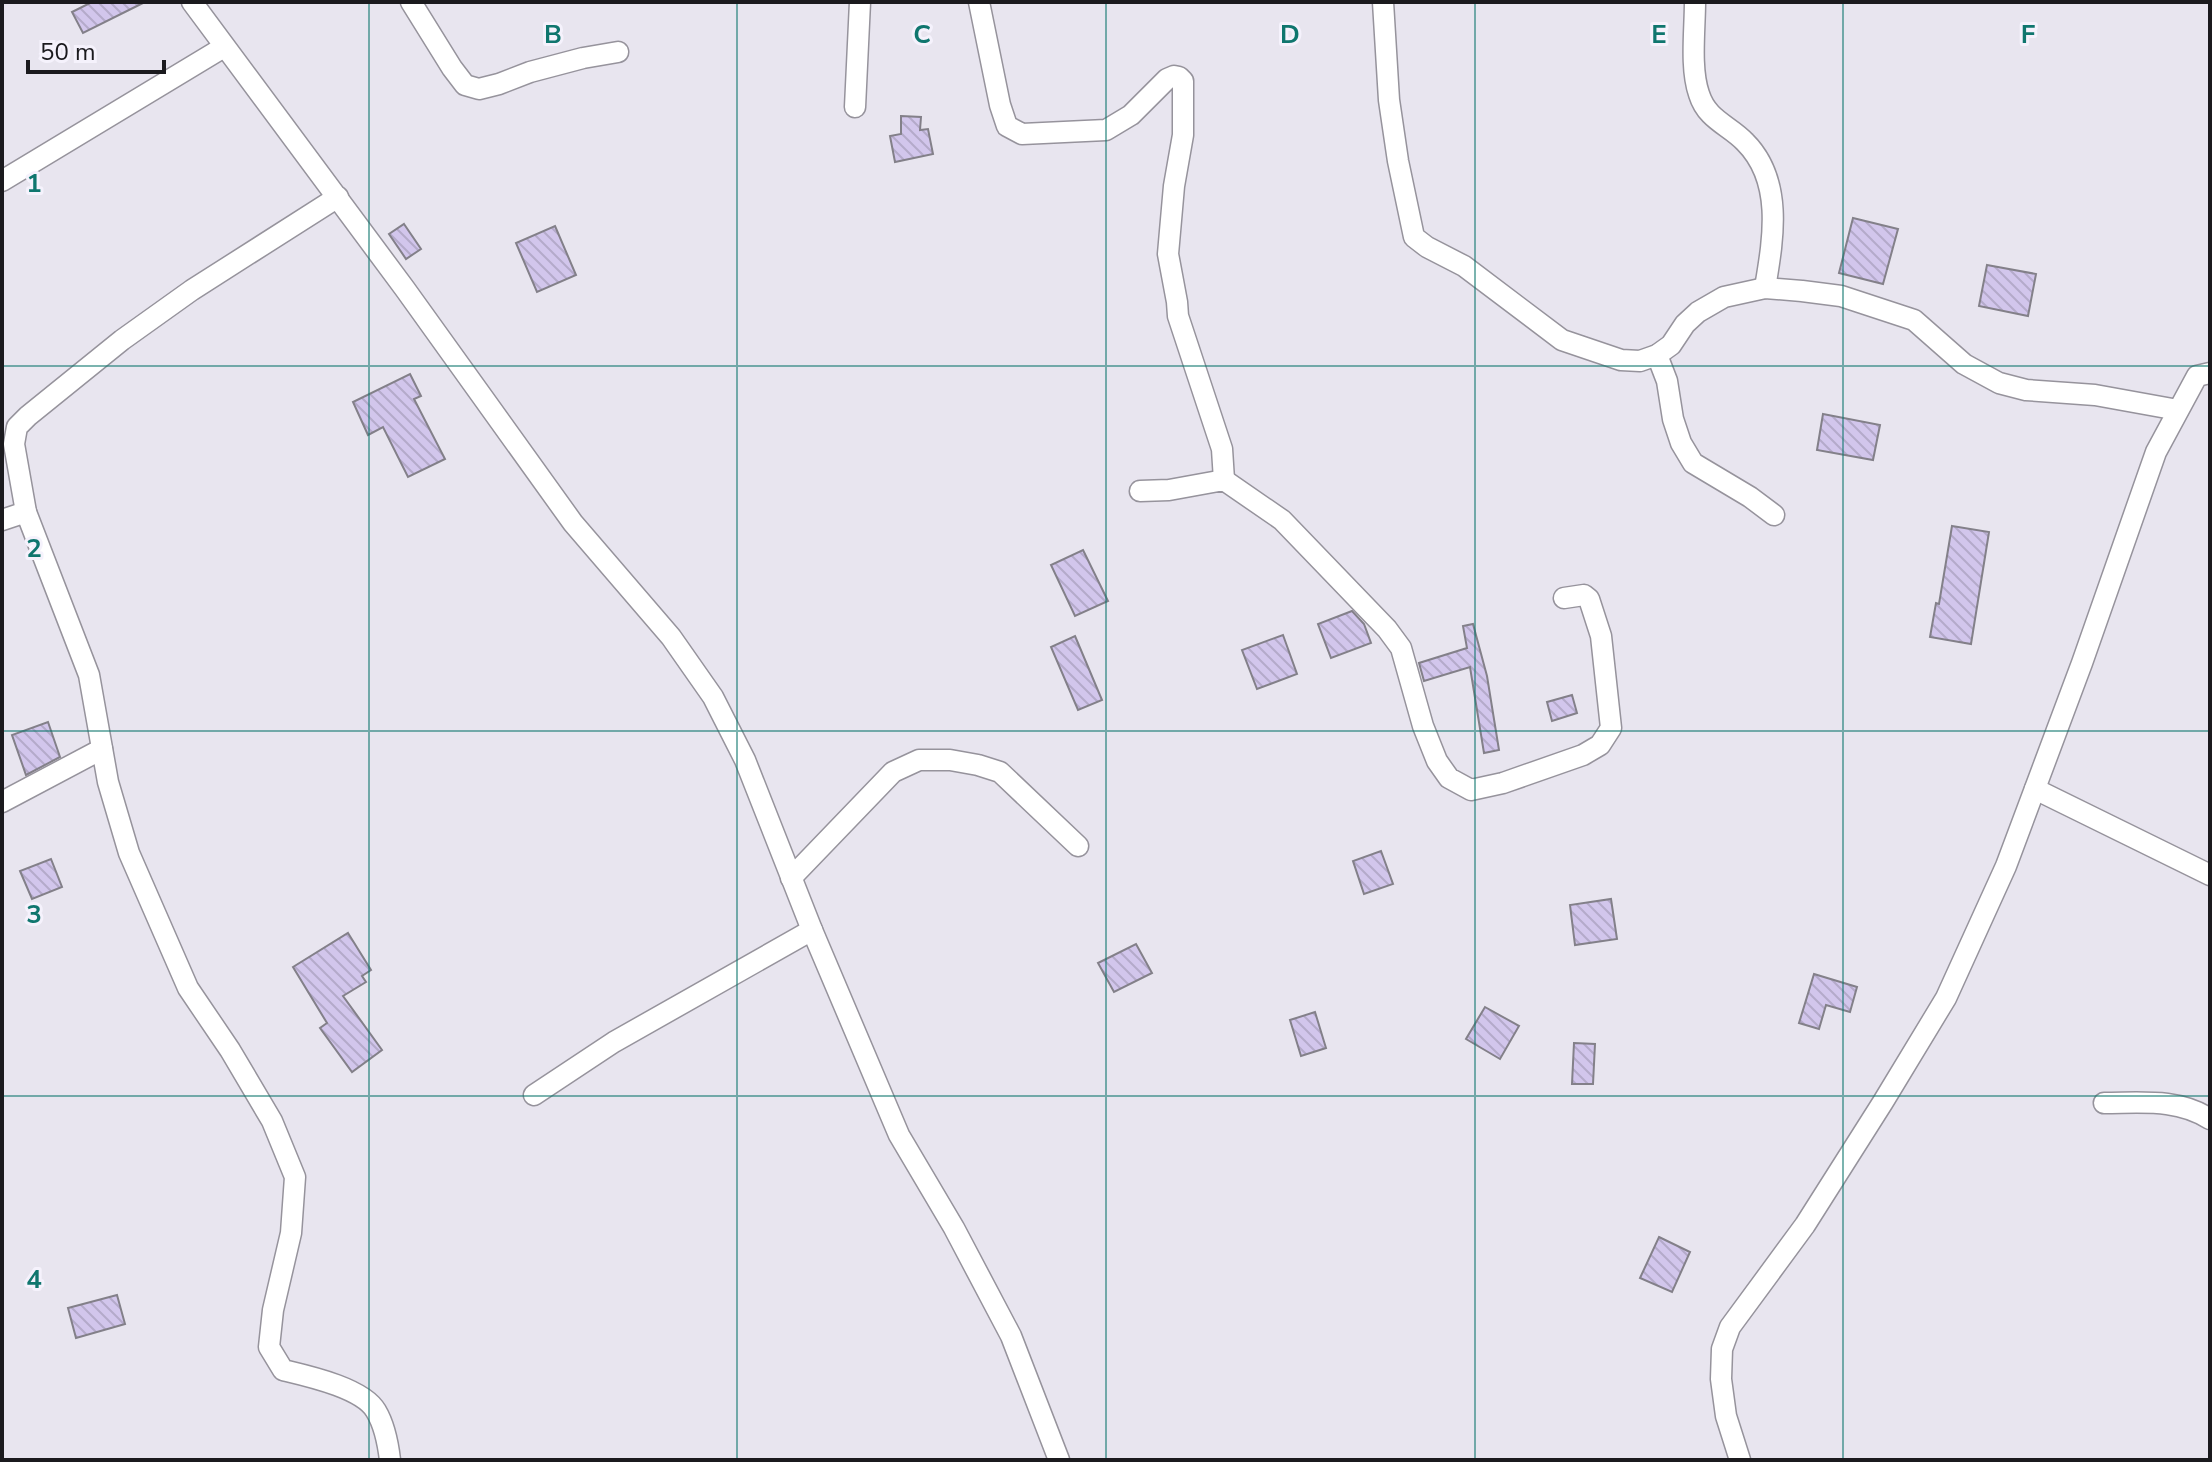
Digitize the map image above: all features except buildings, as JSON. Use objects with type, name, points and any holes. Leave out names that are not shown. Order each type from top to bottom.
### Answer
[{"type":"street","points":[[192,2],[338,197],[573,523],[671,637],[713,697],[745,760],[812,930],[899,1135],[954,1228],[1011,1336],[1059,1460]]},
{"type":"street","points":[[411,2],[465,85],[479,89],[558,64],[618,52]]},
{"type":"street","points":[[855,107],[860,2]]},
{"type":"street","points":[[979,2],[1000,105],[1007,126],[1022,134],[1106,130],[1131,115],[1167,79],[1174,76],[1183,81],[1183,135],[1168,226],[1168,254],[1178,316],[1222,449],[1224,480]]},
{"type":"street","points":[[1383,2],[1389,100],[1414,237],[1464,266],[1562,340],[1621,360],[1640,361],[1657,355],[1671,345],[1685,324],[1698,312],[1724,297],[1765,288],[1841,296],[1914,320],[1964,364],[1999,383],[2026,390],[2095,395],[2178,410]]},
{"type":"street","points":[[1695,2],[1695,70],[1699,95],[1710,114],[1744,141],[1761,163],[1769,184],[1773,212],[1772,246],[1765,288]]},
{"type":"street","points":[[2,181],[224,47]]},
{"type":"street","points":[[338,197],[192,290],[122,340],[28,416],[17,427],[14,444],[26,512],[89,675],[108,782],[129,853],[188,988],[230,1050],[272,1121],[295,1177],[291,1233],[273,1310],[269,1347],[283,1370],[351,1391],[375,1408],[387,1438],[390,1460]]},
{"type":"street","points":[[1657,355],[1667,381],[1673,419],[1681,443],[1693,463],[1774,515]]},
{"type":"street","points":[[1740,1460],[1726,1416],[1721,1379],[1722,1349],[1730,1327],[1805,1225],[1946,998],[2006,866],[2156,452],[2197,376],[2210,373]]},
{"type":"street","points":[[1140,491],[1169,490],[1224,480],[1282,520],[1387,629],[1401,648],[1423,726],[1437,761],[1449,778],[1471,790],[1503,783],[1583,755],[1600,745],[1611,728],[1601,636],[1594,612],[1584,595],[1564,598]]},
{"type":"street","points":[[2,520],[26,512]]},
{"type":"street","points":[[2,802],[102,749]]},
{"type":"street","points":[[791,878],[893,772],[919,760],[950,760],[1000,772],[1078,846]]},
{"type":"street","points":[[2035,789],[2210,875]]},
{"type":"street","points":[[534,1095],[614,1042],[812,930]]},
{"type":"street","points":[[2104,1103],[2164,1102],[2188,1107],[2210,1119]]}]
